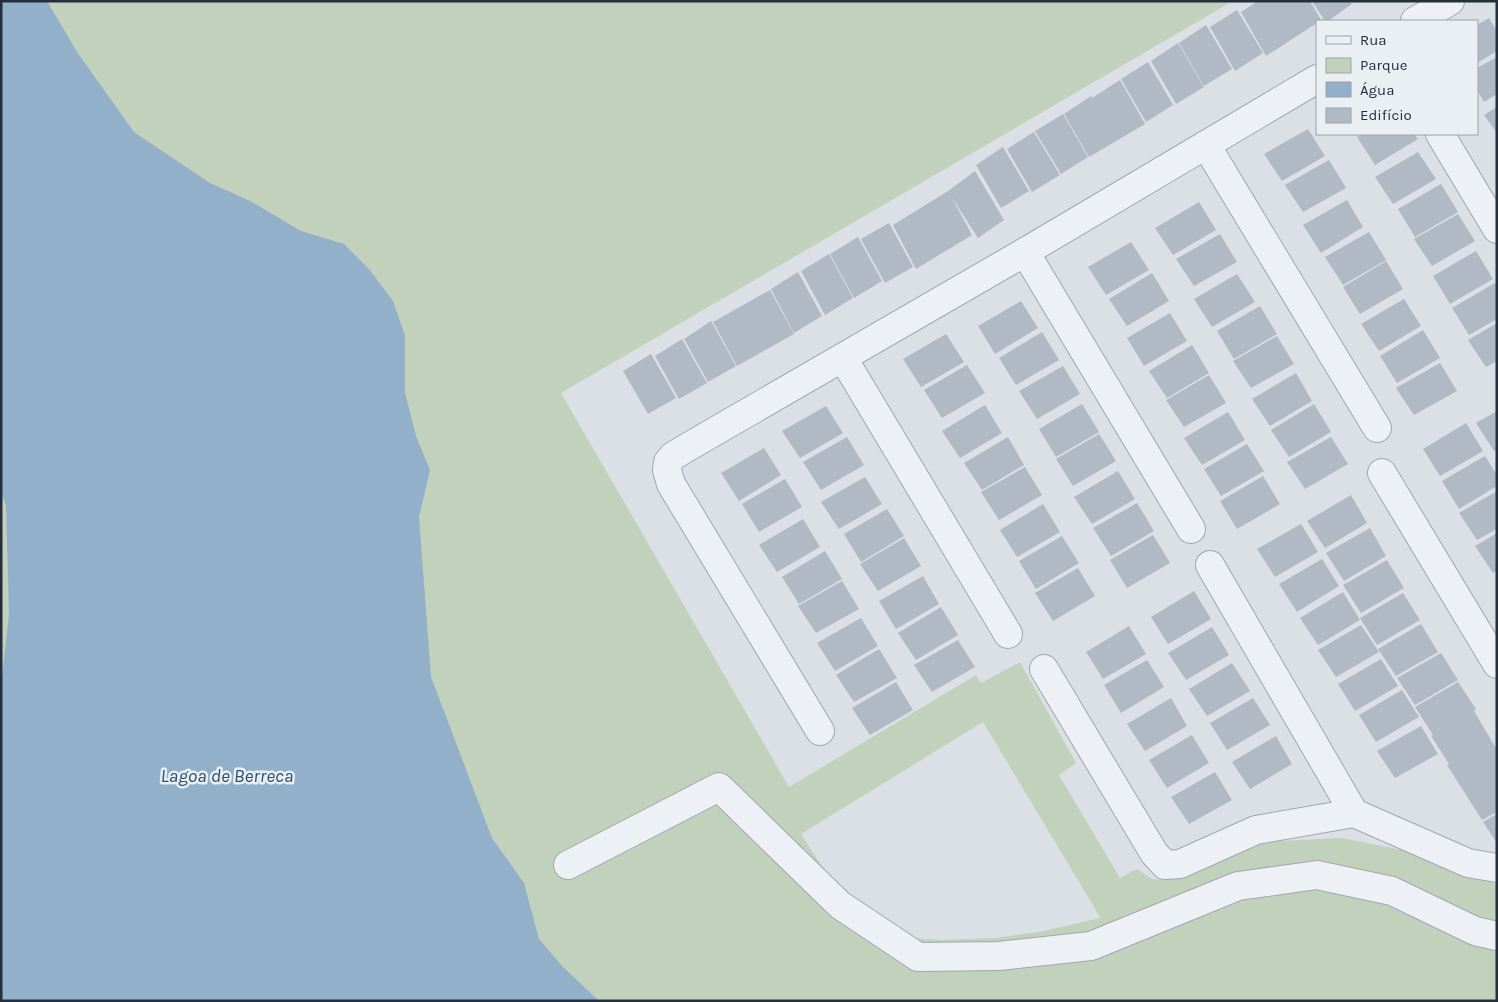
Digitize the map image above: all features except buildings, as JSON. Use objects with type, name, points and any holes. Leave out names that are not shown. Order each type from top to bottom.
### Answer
[{"type":"street","points":[[1417,20],[1450,1]]},
{"type":"street","points":[[820,731],[671,484],[667,470],[668,462],[673,456],[688,447],[1025,252],[1316,80]]},
{"type":"street","points":[[1441,135],[1497,229]]},
{"type":"street","points":[[1206,145],[1377,428]]},
{"type":"street","points":[[1025,252],[1192,529]]},
{"type":"street","points":[[843,358],[1008,634]]},
{"type":"street","points":[[1382,473],[1497,664]]},
{"type":"street","points":[[1210,565],[1354,813]]},
{"type":"street","points":[[1044,669],[1154,853],[1165,865],[1180,864],[1256,830],[1354,813],[1468,862],[1497,868]]},
{"type":"street","points":[[568,865],[719,787],[840,905],[918,957],[999,956],[1091,946],[1238,886],[1317,875],[1392,891],[1475,931],[1497,936]]},
{"type":"green space","name":"Lagoa de Berreca","points":[[1,1],[1233,1],[561,393],[789,787],[976,675],[981,683],[1020,662],[1076,763],[1059,775],[1120,878],[1137,869],[1152,879],[1164,880],[1253,842],[1342,838],[1412,852],[1497,884],[1497,1001],[1,1001]],"holes":[[[983,722],[1100,917],[1044,931],[996,938],[941,940],[912,938],[839,893],[801,834]]]},
{"type":"water","name":"Lagoa de Berreca","points":[[1,1],[47,1],[77,52],[134,132],[210,183],[250,201],[301,231],[344,244],[369,269],[393,301],[405,336],[405,393],[416,436],[430,470],[419,517],[431,677],[492,838],[524,883],[539,939],[562,966],[599,1001],[1,1001],[1,687],[9,614],[6,506],[1,491]]}]
